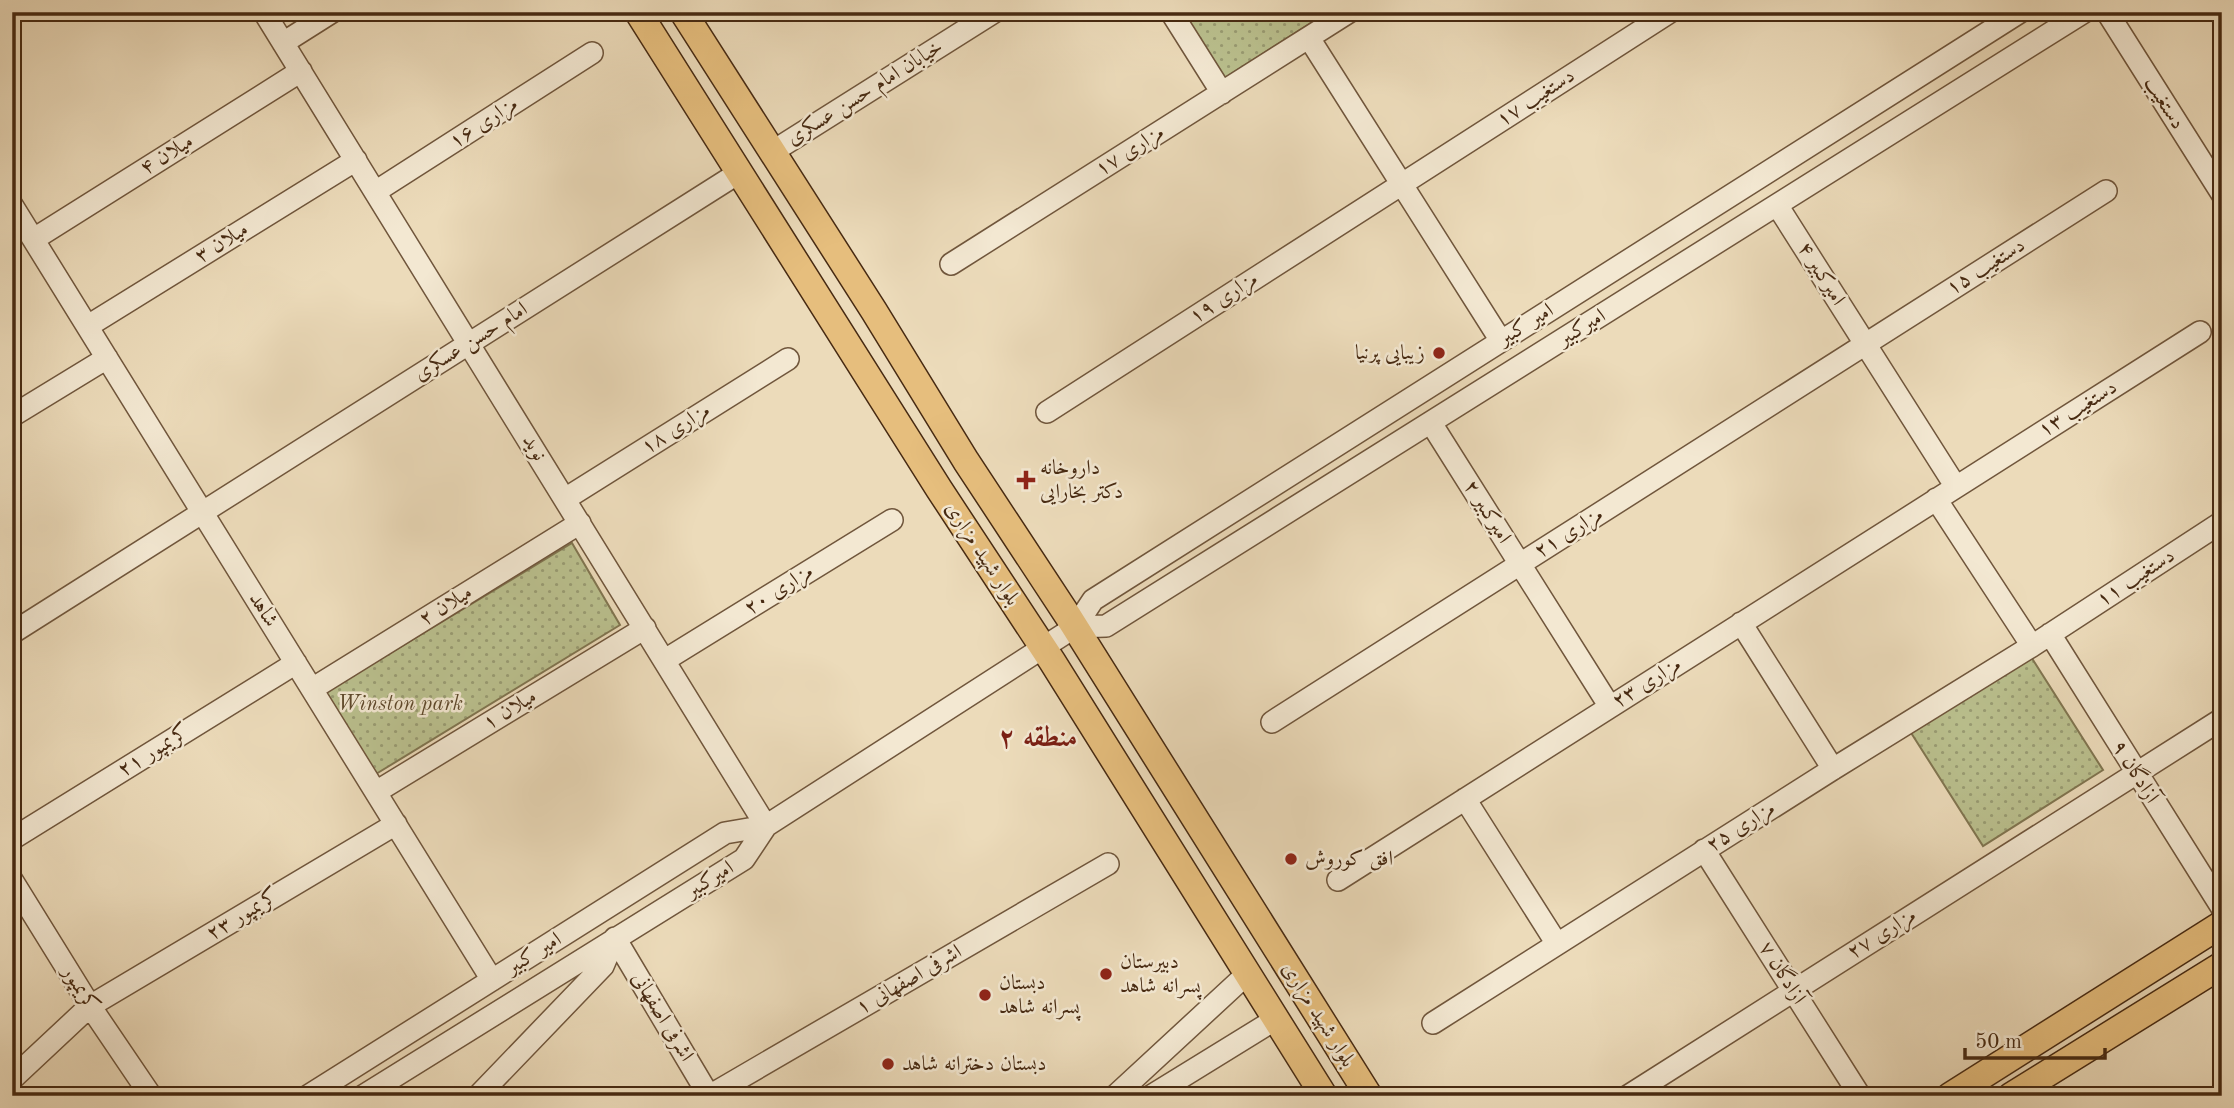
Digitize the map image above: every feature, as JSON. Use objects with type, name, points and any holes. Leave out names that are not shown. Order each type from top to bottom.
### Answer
[{"type":"main road","name":"بلوار شهید مزاری","points":[[638,12],[1324,1096]]},
{"type":"main road","name":"بلوار شهید مزاری","points":[[683,12],[874,310],[966,461],[1075,627],[1369,1096]]},
{"type":"main road","points":[[1950,1096],[1991,1085],[2222,924]]},
{"type":"main road","points":[[2011,1096],[2222,965]]},
{"type":"street","name":"نوید","points":[[264,12],[766,826]]},
{"type":"street","points":[[284,43],[332,12]]},
{"type":"street","name":"خیابان امام حسن عسکری","points":[[772,152],[994,12]]},
{"type":"street","points":[[1171,12],[1222,93]]},
{"type":"street","name":"مزاری ۱۷","points":[[951,264],[1349,12]]},
{"type":"street","name":"دستغیب ۱۷","points":[[1402,184],[1670,12]]},
{"type":"street","name":"امیر کبیر","points":[[1042,648],[1075,627],[1093,600],[2020,12]]},
{"type":"street","name":"امیرکبیر","points":[[1075,627],[1106,626],[2084,12]]},
{"type":"street","name":"دستغیب","points":[[2107,12],[2221,192]]},
{"type":"street","points":[[1309,38],[1501,341]]},
{"type":"street","name":"مزاری ۱۶","points":[[375,192],[592,53]]},
{"type":"street","name":"میلان ۴","points":[[34,239],[301,71]]},
{"type":"street","points":[[1898,88],[1915,118]]},
{"type":"street","name":"میلان ۳","points":[[88,326],[356,160]]},
{"type":"street","name":"امام حسن عسکری","points":[[12,633],[740,172]]},
{"type":"street","name":"مزاری ۱۹","points":[[1047,412],[1402,184]]},
{"type":"street","name":"دستغیب ۱۵","points":[[1866,344],[2106,191]]},
{"type":"street","name":"امیرکبیر ۴","points":[[1777,205],[1956,487]]},
{"type":"street","name":"شاهد","points":[[14,211],[34,239],[492,980]]},
{"type":"street","points":[[1616,268],[1633,295]]},
{"type":"street","name":"دستغیب ۱۳","points":[[1956,487],[2200,332]]},
{"type":"street","name":"مزاری ۲۱","points":[[1272,722],[1866,344]]},
{"type":"street","points":[[12,416],[107,358]]},
{"type":"street","name":"مزاری ۱۸","points":[[565,499],[788,359]]},
{"type":"street","name":"امیرکبیر ۲","points":[[1431,423],[1610,707]]},
{"type":"street","name":"مزاری ۲۳","points":[[1338,880],[1956,487]]},
{"type":"street","name":"آزادگان ۹","points":[[1936,499],[2136,774],[2222,908]]},
{"type":"street","name":"مزاری ۲۰","points":[[665,660],[892,520]]},
{"type":"street","name":"دستغیب ۱۱","points":[[2041,640],[2222,522]]},
{"type":"street","name":"میلان ۲","points":[[312,689],[580,523]]},
{"type":"street","points":[[1741,624],[1833,769]]},
{"type":"street","name":"میلان ۱","points":[[376,792],[645,628]]},
{"type":"street","name":"مزاری ۲۵","points":[[1433,1023],[2041,640]]},
{"type":"street","name":"امیرکبیر","points":[[363,1096],[744,859],[766,826],[1042,648]]},
{"type":"street","name":"کریمپور ۲۱","points":[[12,839],[296,663]]},
{"type":"street","name":"مزاری ۲۷","points":[[1628,1096],[2222,719]]},
{"type":"street","points":[[1465,799],[1558,944]]},
{"type":"street","name":"کریمپور ۲۳","points":[[12,1079],[90,1006],[396,824]]},
{"type":"street","name":"امیر کبیر","points":[[308,1096],[725,833],[766,826]]},
{"type":"street","name":"آزادگان ۷","points":[[1704,850],[1860,1096]]},
{"type":"street","name":"اشرفی اصفهانی ۱","points":[[709,1096],[1108,863]]},
{"type":"street","name":"کریمپور","points":[[12,880],[90,1006],[151,1096]]},
{"type":"street","points":[[478,1096],[603,966],[615,938]]},
{"type":"street","name":"اشرفی اصفهانی","points":[[615,938],[709,1096]]},
{"type":"street","points":[[1115,1096],[1247,974]]},
{"type":"street","points":[[1151,1096],[1276,1019]]},
{"type":"green space","points":[[1181,12],[1328,12],[1223,79]]},
{"type":"green space","name":"Winston park","points":[[572,543],[620,625],[376,774],[326,692]]},
{"type":"green space","points":[[2028,652],[2103,770],[1983,846],[1908,728]]},
{"type":"place","name":"زیبایی پرنیا","points":[[1439,353]]},
{"type":"place","name":"داروخانه دکتر بخارایی","points":[[1026,480]]},
{"type":"place","name":"افق کوروش","points":[[1291,859]]},
{"type":"place","name":"دبیرستان پسرانه شاهد","points":[[1106,974]]},
{"type":"place","name":"دبستان پسرانه شاهد","points":[[985,995]]},
{"type":"place","name":"دبستان دخترانه شاهد","points":[[888,1064]]},
{"type":"district","name":"منطقه ۲","points":[[1038,739]]}]
